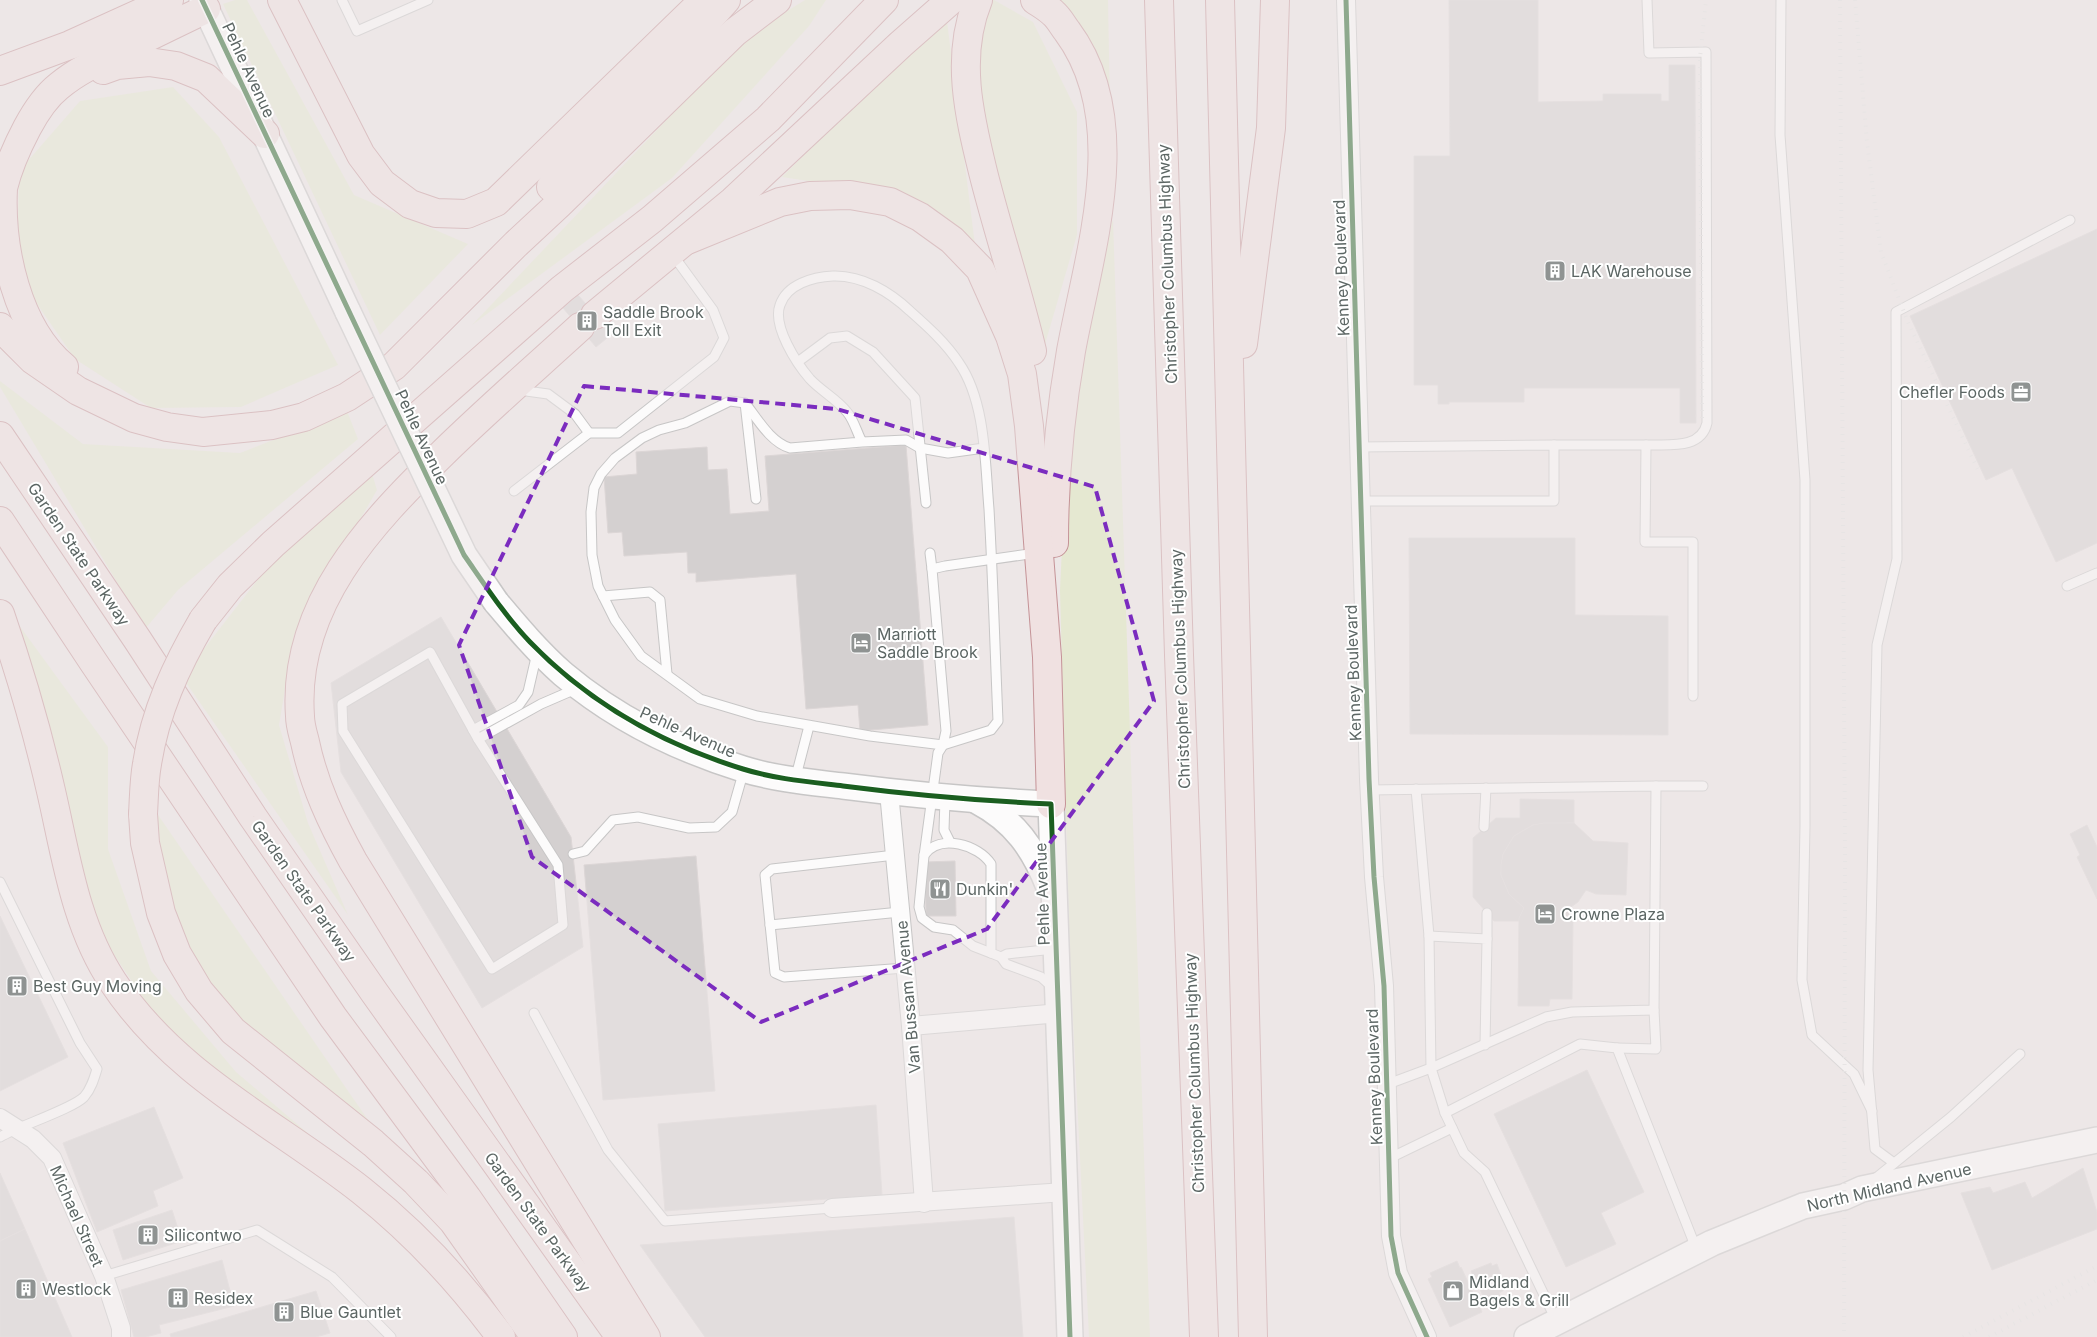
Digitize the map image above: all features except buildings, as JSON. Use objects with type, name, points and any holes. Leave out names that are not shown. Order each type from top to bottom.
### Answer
[{"type":"highway","points":[[70,45],[123,8],[129,0]]},
{"type":"highway","points":[[0,71],[70,45],[168,0]]},
{"type":"highway","points":[[282,0],[361,156],[382,183],[410,204],[436,213],[467,214],[496,202],[704,0]]},
{"type":"highway","points":[[516,244],[546,192],[678,55],[726,0]]},
{"type":"highway","points":[[0,327],[33,360],[78,391],[134,418],[167,427],[204,432],[272,425],[304,417],[347,397],[394,366],[516,244],[735,32],[777,0]]},
{"type":"highway","points":[[705,173],[856,0]]},
{"type":"highway","points":[[535,1337],[453,1221],[416,1182],[373,1143],[233,1031],[198,991],[177,954],[160,913],[145,843],[143,814],[147,765],[155,726],[168,687],[184,652],[203,620],[230,586],[273,544],[562,289],[652,219],[768,119],[884,0]]},
{"type":"highway","points":[[646,1337],[352,861],[327,812],[309,760],[300,717],[301,674],[312,627],[332,583],[362,538],[400,495],[475,421],[587,321],[734,201],[822,117],[951,0]]},
{"type":"highway","points":[[978,0],[972,14],[965,51],[966,90],[973,132],[995,221],[1028,334],[1041,394],[1054,514]]},
{"type":"highway","points":[[1035,0],[1053,13],[1076,44],[1093,81],[1101,122],[1101,171],[1098,217],[1071,350],[1063,404],[1054,514],[1046,552]]},
{"type":"highway","name":"Christopher Columbus Highway","points":[[1159,0],[1179,664],[1204,1337]]},
{"type":"highway","points":[[1220,0],[1253,1337]]},
{"type":"highway","points":[[1231,429],[1271,128],[1275,0]]},
{"type":"highway","points":[[134,418],[89,388],[54,359],[27,323],[8,278],[0,234],[3,189],[15,149],[35,114],[57,87],[77,72],[204,4]]},
{"type":"highway","points":[[35,114],[88,76],[117,65],[149,62],[176,66],[206,78],[265,134]]},
{"type":"highway","points":[[679,246],[780,202],[810,196],[850,195],[890,202],[920,217],[952,240],[980,269],[1010,336],[1022,374],[1046,552],[1051,804]]},
{"type":"highway","name":"Garden State Parkway","points":[[0,436],[137,639],[253,817],[374,992],[620,1337]]},
{"type":"highway","points":[[0,521],[94,664],[332,1016],[472,1206],[563,1337]]},
{"type":"highway","points":[[0,614],[26,689],[51,791],[69,878],[88,933],[112,982],[146,1024],[185,1064],[361,1190],[401,1224],[439,1261],[502,1337]]},
{"type":"street","name":"Kenney Boulevard","points":[[1346,0],[1370,790],[1374,877],[1384,986],[1391,1236],[1398,1273],[1427,1337]]},
{"type":"street","name":"Pehle Avenue","points":[[204,4],[464,555],[496,602],[538,649],[564,674],[604,705],[648,731],[697,753],[744,770],[795,780],[889,792],[975,800],[1051,804],[1070,1337]]},
{"type":"street","name":"Van Bussam Avenue","points":[[889,792],[911,1026],[924,1202]]},
{"type":"street","points":[[975,800],[994,810],[1022,835],[1040,865],[1055,904]]},
{"type":"street","points":[[911,1026],[1059,1006]]},
{"type":"street","name":"Michael Street","points":[[0,1118],[33,1139],[52,1158],[104,1276],[121,1328],[121,1337]]},
{"type":"street","name":"North Midland Avenue","points":[[1528,1337],[1697,1251],[1803,1206],[1844,1197],[1862,1190],[2097,1140]]},
{"type":"street","points":[[832,1208],[1065,1192]]},
{"type":"lane","points":[[342,0],[357,31],[428,0]]},
{"type":"lane","points":[[1359,447],[1646,445],[1690,443],[1699,439],[1705,432],[1707,423],[1706,52],[1649,53],[1647,0]]},
{"type":"lane","points":[[1781,0],[1780,136],[1805,480],[1805,806],[1802,980],[1812,1036],[1854,1074],[1872,1111]]},
{"type":"lane","points":[[1894,1163],[1875,1149],[1868,1070],[1877,645],[1897,560],[1896,312],[2070,220]]},
{"type":"lane","points":[[514,491],[589,433],[618,433],[714,357],[724,338],[713,310],[679,246]]},
{"type":"lane","points":[[862,442],[848,413],[829,394],[811,380],[785,342],[778,324],[779,306],[787,292],[801,283],[818,277],[838,276],[870,282],[901,302],[932,330],[960,363],[975,396],[984,448],[992,559],[998,721],[991,730],[943,745],[870,736],[757,716],[700,699],[641,656],[615,620],[598,586],[592,555],[591,512],[594,488],[601,474],[615,458],[642,438],[659,430],[685,423],[730,401],[745,402],[773,438],[790,448],[906,440],[920,448],[948,453],[984,448]]},
{"type":"lane","points":[[799,361],[830,338],[847,336],[873,352],[915,398],[926,503]]},
{"type":"lane","points":[[511,389],[548,394],[575,414],[589,433]]},
{"type":"lane","points":[[745,402],[756,498]]},
{"type":"lane","points":[[1646,445],[1645,542],[1692,542],[1694,696]]},
{"type":"lane","points":[[1361,501],[1554,501],[1554,446]]},
{"type":"lane","points":[[932,570],[992,559],[1046,552]]},
{"type":"lane","points":[[930,553],[946,731],[943,745],[938,753],[938,797],[944,830],[950,842]]},
{"type":"lane","points":[[2067,586],[2097,573]]},
{"type":"lane","points":[[603,596],[650,592],[660,600],[667,674]]},
{"type":"lane","points":[[473,730],[519,705],[528,692],[538,649]]},
{"type":"lane","points":[[430,652],[478,739],[558,865],[563,925],[492,969],[343,731],[342,704],[430,652]]},
{"type":"lane","points":[[478,739],[541,704],[581,687]]},
{"type":"lane","points":[[795,780],[809,726]]},
{"type":"lane","points":[[573,854],[585,851],[613,820],[638,817],[689,828],[716,827],[732,812],[744,770]]},
{"type":"lane","points":[[1445,1112],[1580,1044],[1656,1050],[1654,1010],[1656,786]]},
{"type":"lane","points":[[1370,790],[1703,786]]},
{"type":"lane","points":[[1484,827],[1486,788]]},
{"type":"lane","points":[[1416,789],[1429,936],[1431,1068],[1445,1112],[1464,1153],[1485,1172],[1557,1323]]},
{"type":"lane","points":[[938,797],[924,856],[919,906],[922,918],[934,927],[953,930],[973,946],[1001,957],[1006,964],[1041,977],[1052,986],[1059,1006]]},
{"type":"lane","points":[[924,856],[929,848],[938,843],[950,842],[985,855],[991,864],[991,953]]},
{"type":"lane","points":[[895,855],[772,869],[765,875],[775,973],[784,977],[905,968]]},
{"type":"lane","points":[[0,882],[80,1043],[97,1069],[92,1084],[83,1097],[71,1105],[0,1136]]},
{"type":"lane","points":[[770,925],[900,912]]},
{"type":"lane","points":[[1484,1044],[1487,913]]},
{"type":"lane","points":[[1429,936],[1487,939]]},
{"type":"lane","points":[[1001,957],[1007,954],[1057,948]]},
{"type":"lane","points":[[1388,1084],[1431,1068],[1546,1017],[1572,1012],[1654,1010]]},
{"type":"lane","points":[[534,1013],[608,1150],[665,1221],[832,1208]]},
{"type":"lane","points":[[1617,1048],[1697,1251]]},
{"type":"lane","points":[[1862,1190],[1951,1117],[2020,1054]]},
{"type":"lane","points":[[1390,1158],[1452,1128]]},
{"type":"lane","points":[[104,1276],[258,1230],[332,1277],[391,1337]]},
{"type":"highlighted area","points":[[584,386],[837,409],[1095,487],[1154,701],[987,929],[761,1022],[532,857],[459,645]]},
{"type":"green space","points":[[235,0],[247,0],[354,195],[468,244],[380,335],[223,4]]},
{"type":"green space","points":[[805,0],[826,0],[809,26],[672,178],[472,325],[745,37]]},
{"type":"green space","points":[[987,0],[994,0],[1033,22],[1077,112],[1077,235],[1043,351],[971,76]]},
{"type":"green space","points":[[1058,0],[1108,0],[1110,106]]},
{"type":"green space","points":[[946,13],[975,245],[893,194],[782,177]]},
{"type":"green space","points":[[173,87],[219,137],[338,365],[241,407],[151,408],[75,359],[17,275],[19,171],[80,101]]},
{"type":"green space","points":[[1113,219],[1150,1337],[1089,1337],[1070,960],[1060,590],[1069,398]]},
{"type":"green space","points":[[0,381],[83,444],[240,453],[347,411],[358,439],[178,590],[145,629],[0,387]]},
{"type":"green space","points":[[371,470],[377,490],[294,635],[279,725],[308,823],[348,915],[182,677],[295,532]]},
{"type":"green space","points":[[5,606],[108,747],[108,849],[151,971],[236,1072],[345,1165],[172,1041],[96,928]]},
{"type":"green space","points":[[132,777],[377,1133],[227,1013],[156,928],[130,840]]},
{"type":"railway","points":[[1702,418],[1700,58],[1706,0]]},
{"type":"railway","points":[[1840,0],[1845,856],[1844,1337]]},
{"type":"railway","points":[[1855,0],[1867,142],[1881,252],[1907,320],[1978,470]]},
{"type":"railway","points":[[1963,1337],[2097,1266]]},
{"type":"railway","points":[[1989,1337],[2097,1280]]},
{"type":"cycle path","points":[[202,0],[464,555],[512,622],[553,664],[577,684],[628,719],[684,747],[743,769],[793,780],[895,792],[1051,804],[1070,1337]]},
{"type":"cycle path","points":[[1346,0],[1369,779],[1374,877],[1384,986],[1391,1236],[1398,1273],[1427,1337]]},
{"type":"place","name":"LAK Warehouse","points":[[1555,271]]},
{"type":"place","name":"Saddle Brook Toll Exit","points":[[587,321]]},
{"type":"place","name":"Chefler Foods","points":[[2021,392]]},
{"type":"place","name":"Marriott Saddle Brook","points":[[861,643]]},
{"type":"place","name":"Dunkin'","points":[[940,889]]},
{"type":"place","name":"Crowne Plaza","points":[[1545,914]]},
{"type":"place","name":"Best Guy Moving","points":[[17,986]]},
{"type":"place","name":"Silicontwo","points":[[148,1235]]},
{"type":"place","name":"Westlock","points":[[26,1289]]},
{"type":"place","name":"Midland Bagels & Grill","points":[[1453,1291]]},
{"type":"place","name":"Residex","points":[[178,1298]]},
{"type":"place","name":"Blue Gauntlet","points":[[284,1312]]}]
